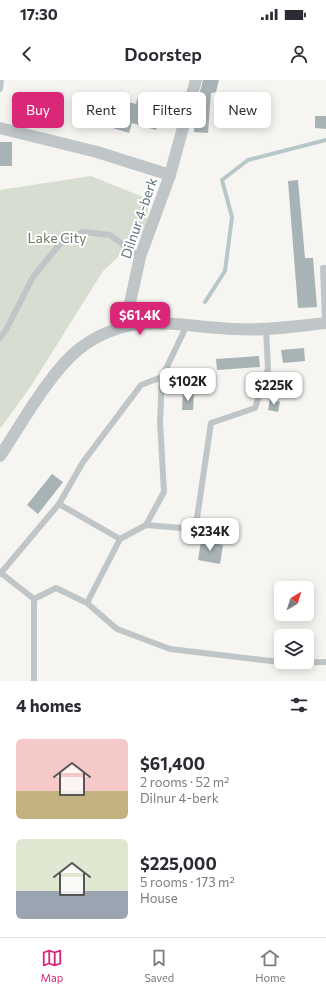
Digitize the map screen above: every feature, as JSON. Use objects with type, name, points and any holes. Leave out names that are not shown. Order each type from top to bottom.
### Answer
[{"type":"street","points":[[170,175],[196,80]]},
{"type":"street","name":"Dilnur 4-berk","points":[[0,128],[98,152],[170,175],[140,257],[125,326]]},
{"type":"street","points":[[0,456],[55,376],[78,350],[99,335],[125,326],[153,322],[230,329],[266,329],[326,323]]},
{"type":"lane","points":[[0,89],[1,80]]},
{"type":"lane","points":[[0,338],[6,330],[32,277],[60,244],[83,232],[110,235],[140,257]]},
{"type":"lane","points":[[326,268],[323,268],[326,323]]},
{"type":"lane","points":[[146,525],[164,492],[160,422],[162,377],[188,325]]},
{"type":"lane","points":[[87,603],[120,539],[146,525],[182,528],[194,524],[197,518],[211,423],[255,408],[268,369],[266,329]]},
{"type":"lane","points":[[34,599],[1,573],[59,504],[83,462],[141,385],[162,377]]},
{"type":"lane","points":[[59,504],[120,539]]},
{"type":"lane","points":[[34,599],[56,588],[87,603],[117,628],[170,649],[288,663],[326,662]]},
{"type":"lane","points":[[34,599],[34,681]]},
{"type":"green space","name":"Lake City","points":[[91,176],[148,199],[147,230],[103,271],[31,386],[0,429],[0,190]]},
{"type":"building","points":[[203,80],[219,80],[216,92],[211,93],[208,133],[194,132],[194,128],[206,128],[206,92],[200,92]]},
{"type":"building","points":[[138,97],[138,125],[132,123],[129,133],[113,128],[130,128],[130,102],[136,104]]},
{"type":"building","points":[[315,116],[326,116],[326,129],[315,128]]},
{"type":"building","points":[[0,142],[12,142],[12,166],[0,166]]},
{"type":"building","points":[[298,180],[305,258],[313,258],[317,307],[298,308],[288,181]]},
{"type":"building","points":[[304,348],[305,361],[283,363],[281,350]]},
{"type":"building","points":[[259,356],[260,367],[217,370],[216,359]]},
{"type":"building","points":[[183,393],[194,393],[193,410],[182,410]]},
{"type":"building","points":[[270,399],[280,402],[278,412],[268,410]]},
{"type":"building","points":[[52,474],[63,482],[38,514],[27,505]]},
{"type":"building","points":[[201,541],[223,545],[220,564],[198,560]]},
{"type":"waterway","points":[[205,302],[225,271],[232,217],[222,180],[248,160],[326,140]]}]
